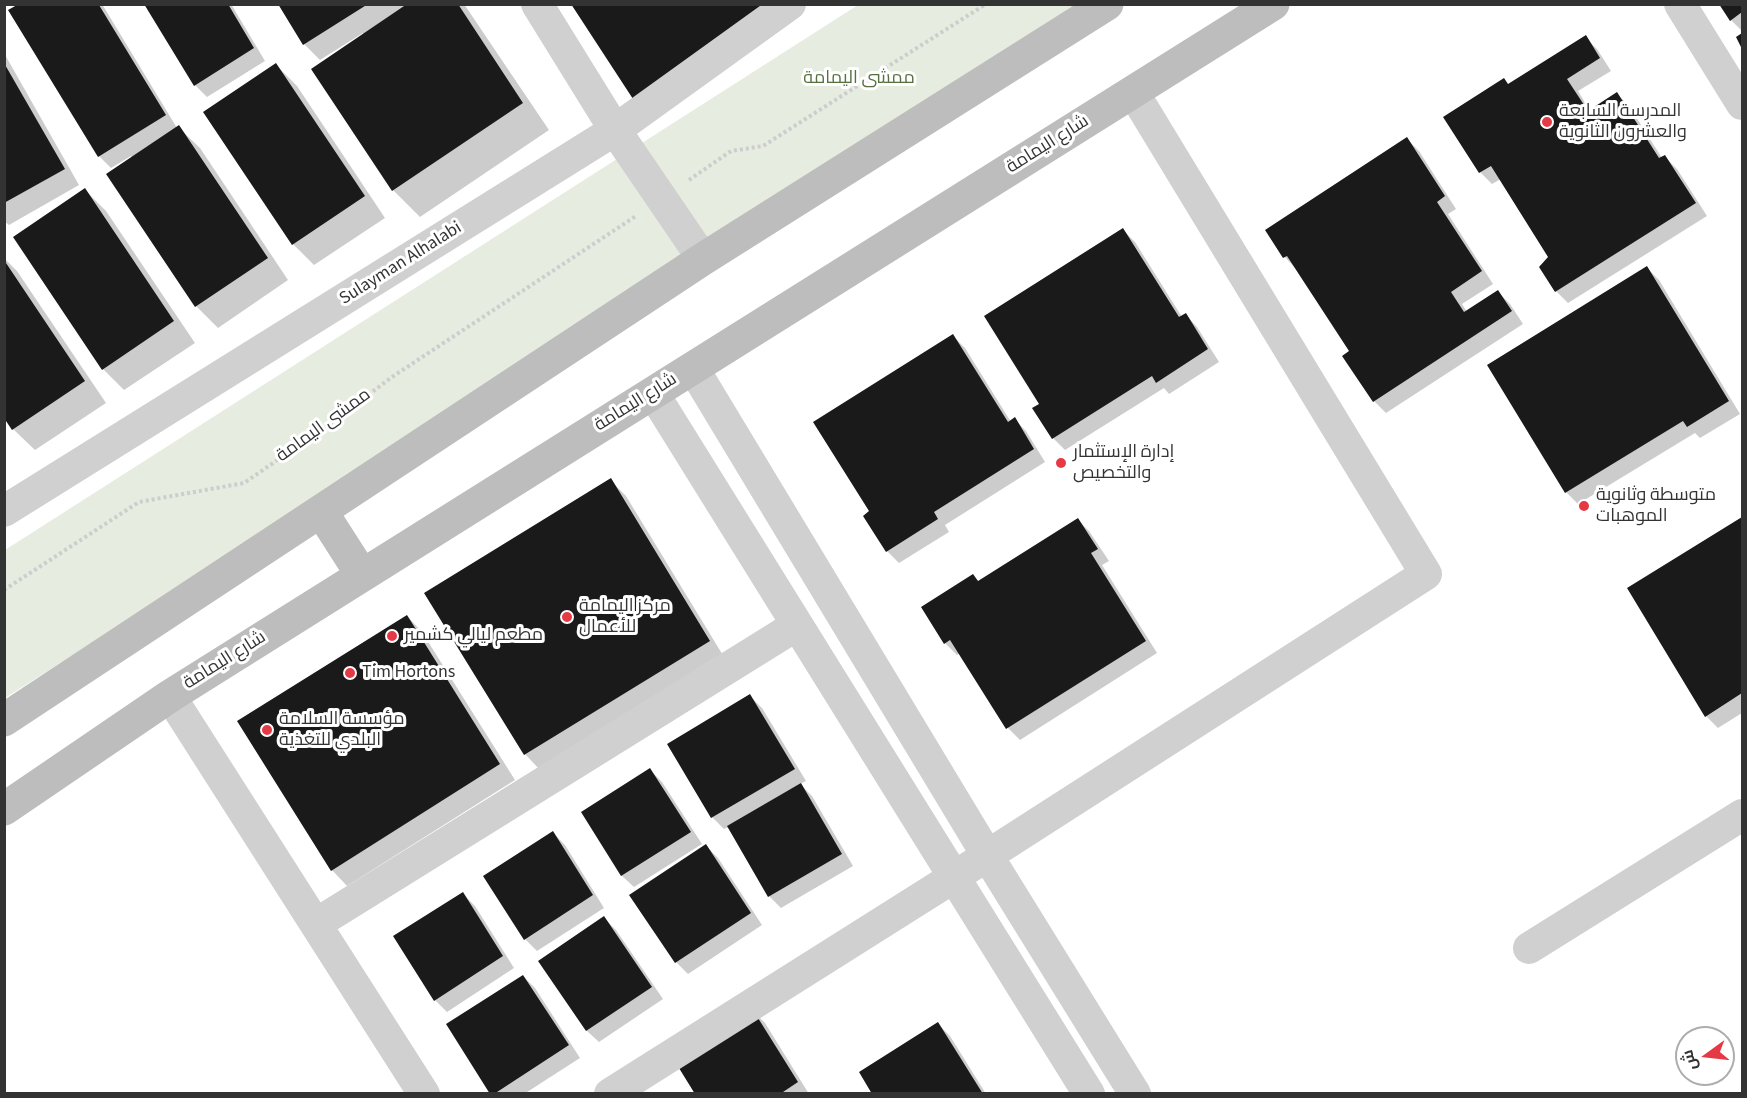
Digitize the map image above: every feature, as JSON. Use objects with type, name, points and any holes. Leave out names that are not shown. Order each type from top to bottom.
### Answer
[{"type":"main road","points":[[4,720],[703,259],[1107,4]]},
{"type":"main road","name":"شارع اليمامة","points":[[4,809],[170,696],[1273,4]]},
{"type":"main road","points":[[321,511],[363,575]]},
{"type":"street","points":[[537,4],[615,130],[703,259]]},
{"type":"street","name":"Sulayman Alhalabi","points":[[4,511],[615,130],[790,4]]},
{"type":"street","points":[[1680,4],[1743,104]]},
{"type":"street","points":[[610,1094],[645,1084],[987,855],[1426,574],[1133,92]]},
{"type":"street","points":[[693,368],[987,855],[1135,1094]]},
{"type":"street","points":[[653,393],[1089,1094]]},
{"type":"street","points":[[316,924],[797,625]]},
{"type":"street","points":[[170,696],[424,1094]]},
{"type":"street","points":[[1529,948],[1743,815]]},
{"type":"path","points":[[691,178],[731,151],[763,146],[986,4]]},
{"type":"path","name":"ممشى اليمامة","points":[[4,590],[139,502],[244,483],[327,426],[392,377],[627,222]]},
{"type":"green space","name":"ممشى اليمامة","points":[[858,5],[1097,5],[5,698],[5,550]]},
{"type":"building","points":[[144,4],[228,4],[254,48],[194,86]]},
{"type":"building","points":[[278,4],[368,4],[303,45]]},
{"type":"building","points":[[407,4],[458,4],[523,103],[392,191],[311,69]]},
{"type":"building","points":[[571,4],[776,4],[633,99]]},
{"type":"building","points":[[1719,4],[1742,4],[1742,12],[1730,21]]},
{"type":"building","points":[[17,5],[99,5],[166,115],[98,157],[8,10]]},
{"type":"building","points":[[1742,33],[1742,49],[1736,37]]},
{"type":"building","points":[[1586,35],[1600,58],[1567,79],[1588,111],[1617,92],[1659,158],[1665,155],[1696,203],[1555,292],[1539,267],[1548,257],[1491,166],[1479,173],[1443,117],[1504,78],[1508,84]]},
{"type":"building","points":[[4,63],[65,169],[4,203]]},
{"type":"building","points":[[276,63],[365,196],[292,245],[203,112]]},
{"type":"building","points":[[179,125],[268,258],[195,307],[106,174]]},
{"type":"building","points":[[1407,137],[1445,196],[1437,202],[1482,271],[1451,292],[1464,312],[1498,290],[1512,311],[1373,402],[1342,356],[1349,351],[1287,256],[1283,258],[1265,230]]},
{"type":"building","points":[[85,188],[174,321],[102,370],[13,237]]},
{"type":"building","points":[[1123,228],[1179,317],[1186,313],[1208,349],[1156,383],[1152,376],[1052,439],[1032,408],[1039,404],[984,316]]},
{"type":"building","points":[[4,260],[85,381],[12,430],[4,418]]},
{"type":"building","points":[[1647,266],[1729,401],[1687,427],[1683,421],[1565,493],[1487,365]]},
{"type":"building","points":[[953,334],[1008,422],[1015,417],[1034,449],[934,512],[938,519],[886,552],[863,516],[869,511],[813,422]]},
{"type":"building","name":"مركز اليمامة للأعمال","points":[[611,478],[710,641],[524,755],[424,593]]},
{"type":"building","points":[[1742,517],[1742,693],[1705,717],[1627,588]]},
{"type":"building","points":[[1078,518],[1098,549],[1091,553],[1146,641],[1006,729],[950,640],[944,644],[921,607],[973,574],[978,581]]},
{"type":"building","points":[[407,615],[500,764],[331,871],[237,721]]},
{"type":"building","points":[[750,694],[795,769],[711,818],[667,744]]},
{"type":"building","points":[[650,768],[691,832],[621,876],[581,812]]},
{"type":"building","points":[[801,783],[842,854],[768,897],[727,826]]},
{"type":"building","points":[[553,831],[593,895],[524,940],[483,876]]},
{"type":"building","points":[[706,844],[751,913],[675,963],[629,895]]},
{"type":"building","points":[[463,892],[503,956],[434,1001],[393,936]]},
{"type":"building","points":[[604,916],[652,987],[586,1031],[538,961]]},
{"type":"building","points":[[523,975],[569,1045],[494,1094],[490,1094],[446,1024]]},
{"type":"building","points":[[753,1010],[798,1082],[780,1094],[695,1094],[674,1060]]},
{"type":"building","points":[[938,1022],[983,1094],[872,1094],[859,1072]]},
{"type":"place","name":"المدرسة السابعة والعشرون الثانوية","points":[[1547,122]]},
{"type":"place","name":"إدارة الإستثمار والتخصيص","points":[[1061,463]]},
{"type":"place","name":"متوسطة وثانوية الموهبات","points":[[1584,506]]},
{"type":"place","name":"مركز اليمامة للأعمال","points":[[567,617]]},
{"type":"place","name":"مطعم ليالي كشمير","points":[[392,636]]},
{"type":"place","name":"Tim Hortons","points":[[350,673]]},
{"type":"place","name":"مؤسسة السلامة البلدي للتغذية","points":[[267,730]]}]
